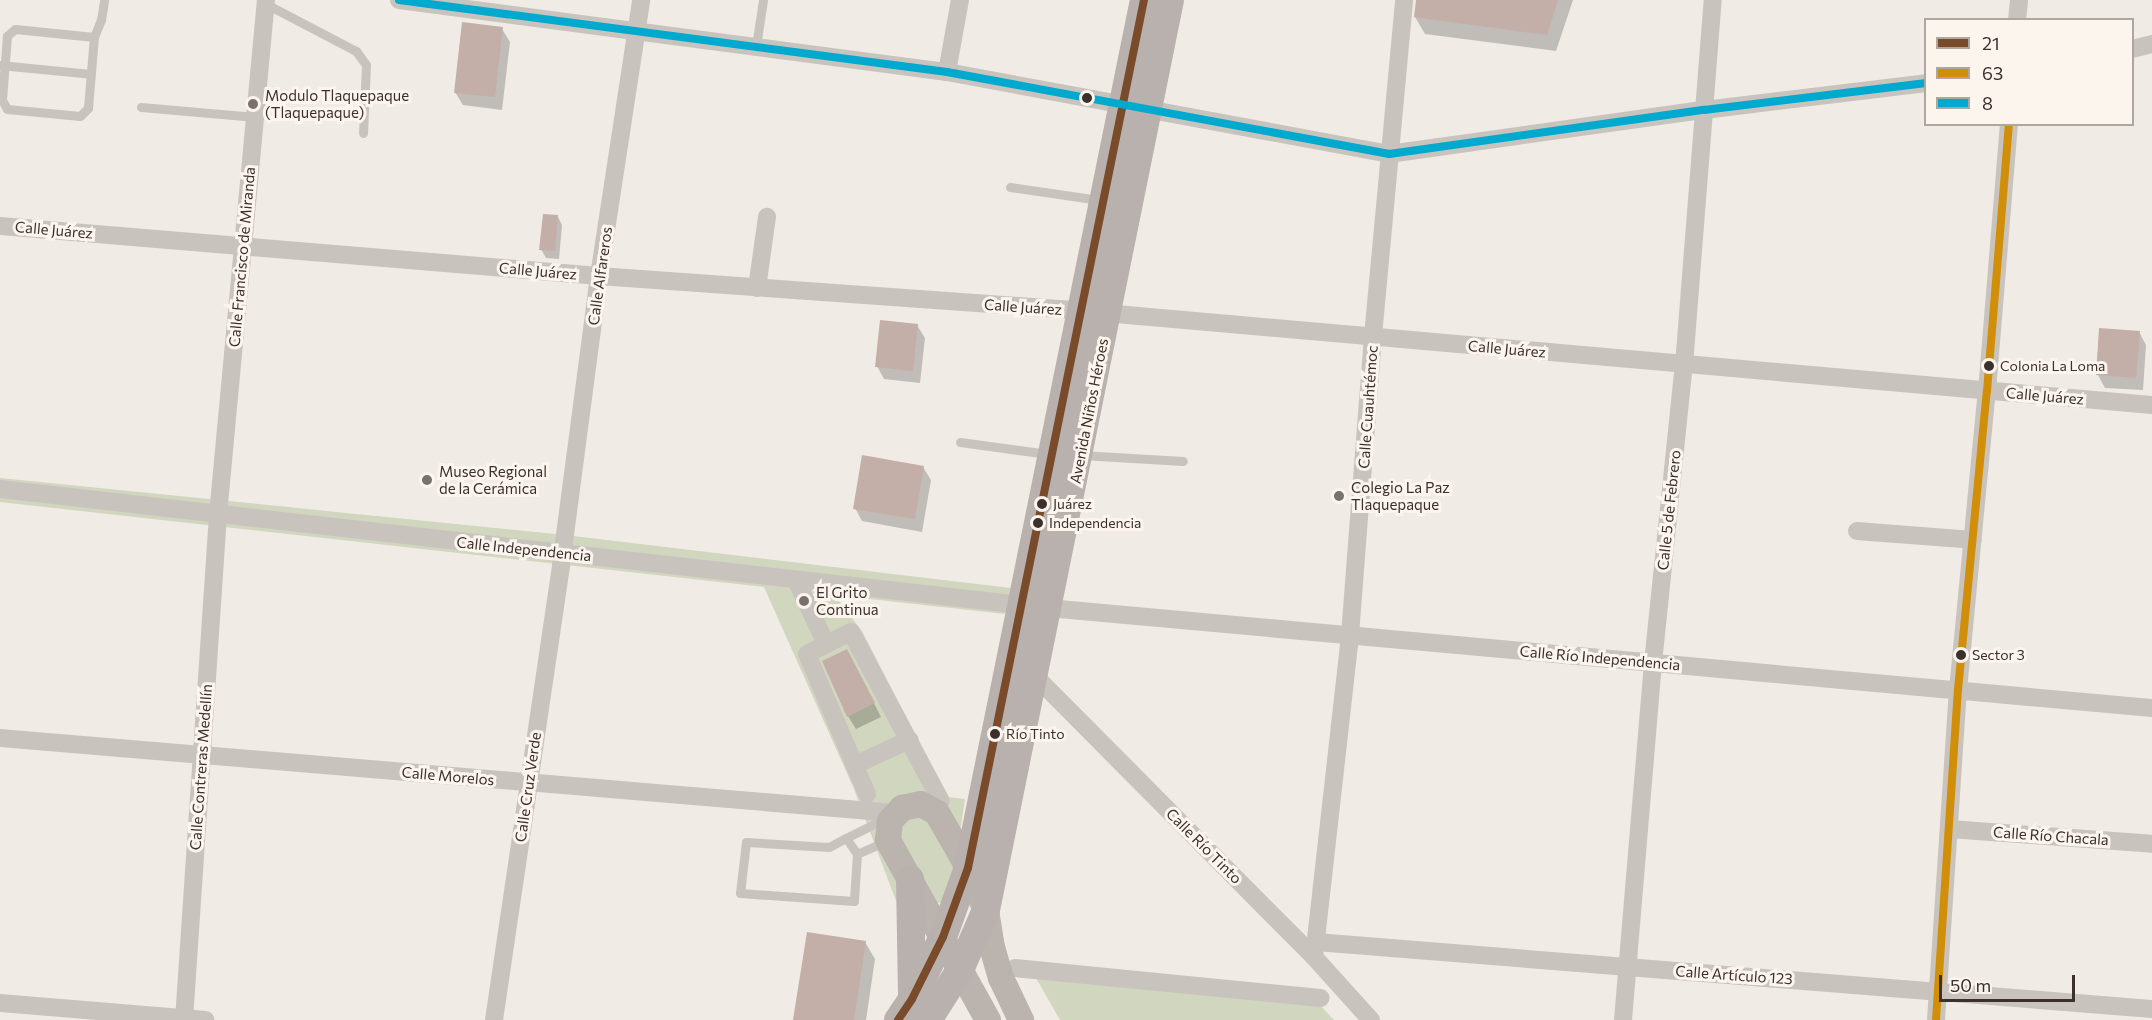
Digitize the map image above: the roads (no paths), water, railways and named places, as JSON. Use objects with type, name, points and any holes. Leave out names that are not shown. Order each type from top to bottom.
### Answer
[{"type":"main road","name":"Avenida Niños Héroes","points":[[913,1013],[968,868],[1035,606],[1136,106],[1144,0]]},
{"type":"main road","name":"Avenida Niños Héroes","points":[[1095,312],[1104,201],[1170,0]]},
{"type":"main road","name":"Avenida Niños Héroes","points":[[913,1013],[960,970],[986,909],[1034,675],[1035,606]]},
{"type":"main road","points":[[988,1020],[888,840],[887,830],[895,813],[911,805],[921,804],[937,813],[968,868],[986,909],[992,947],[1001,978],[1021,1020]]},
{"type":"main road","points":[[910,879],[913,1013]]},
{"type":"street","points":[[399,0],[946,72],[1389,154],[1704,110],[1924,83]]},
{"type":"street","name":"Calle Alfareros","points":[[563,554],[599,276],[641,0]]},
{"type":"street","points":[[946,72],[960,0]]},
{"type":"street","name":"Calle Cuauhtémoc","points":[[1315,950],[1350,635],[1389,154],[1404,0]]},
{"type":"street","name":"Calle 5 de Febrero","points":[[1623,1020],[1653,663],[1684,365],[1713,0]]},
{"type":"street","points":[[2018,18],[2019,0]]},
{"type":"street","name":"Calle Francisco de Miranda","points":[[218,515],[266,2]]},
{"type":"street","points":[[2134,49],[2152,44]]},
{"type":"street","points":[[1936,1020],[1958,690],[1987,391],[2009,126]]},
{"type":"street","points":[[758,288],[767,217]]},
{"type":"street","name":"Calle Juárez","points":[[0,226],[599,276],[1095,312],[2152,405]]},
{"type":"street","name":"Calle Independencia","points":[[0,489],[1035,606]]},
{"type":"street","name":"Calle Contreras Medellín","points":[[184,1019],[218,515]]},
{"type":"street","points":[[1857,531],[1972,540]]},
{"type":"street","name":"Calle Cruz Verde","points":[[494,1020],[563,554]]},
{"type":"street","points":[[796,580],[826,644]]},
{"type":"street","name":"Calle Río Independencia","points":[[1035,606],[2152,708]]},
{"type":"street","points":[[867,794],[807,654],[851,632],[941,801]]},
{"type":"street","name":"Calle Río Tinto","points":[[1034,675],[1315,950],[1371,1020]]},
{"type":"street","name":"Calle Morelos","points":[[0,738],[895,813]]},
{"type":"street","points":[[855,765],[909,740]]},
{"type":"street","name":"Calle Río Chacala","points":[[1950,829],[2152,844]]},
{"type":"street","name":"Calle Artículo 123","points":[[1315,950],[1628,967],[2152,1009]]},
{"type":"street","points":[[1015,968],[1321,998]]},
{"type":"street","points":[[0,1003],[205,1020]]},
{"type":"lane","points":[[94,37],[15,29],[7,36],[2,65],[2,100],[7,109],[80,116],[88,108],[94,37],[101,20],[104,0]]},
{"type":"lane","points":[[756,46],[763,0]]},
{"type":"lane","points":[[266,2],[356,51],[366,64],[363,133]]},
{"type":"lane","points":[[2,65],[91,74]]},
{"type":"lane","points":[[141,107],[256,117]]},
{"type":"lane","points":[[1010,187],[1104,201]]},
{"type":"lane","points":[[960,441],[1067,455],[1183,461]]},
{"type":"lane","points":[[846,838],[858,854],[854,901],[740,893],[746,842],[829,847],[846,838],[895,813]]},
{"type":"lane","points":[[858,854],[888,840]]},
{"type":"place","name":"Modulo Tlaquepaque (Tlaquepaque)","points":[[253,104]]},
{"type":"place","name":"Colonia La Loma","points":[[1989,366]]},
{"type":"place","name":"Museo Regional de la Cerámica","points":[[427,480]]},
{"type":"place","name":"Colegio La Paz Tlaquepaque","points":[[1339,496]]},
{"type":"place","name":"Juárez","points":[[1042,504]]},
{"type":"place","name":"Independencia","points":[[1038,523]]},
{"type":"place","name":"El Grito Continua","points":[[804,601]]},
{"type":"place","name":"Sector 3","points":[[1961,655]]},
{"type":"place","name":"Río Tinto","points":[[995,734]]}]
